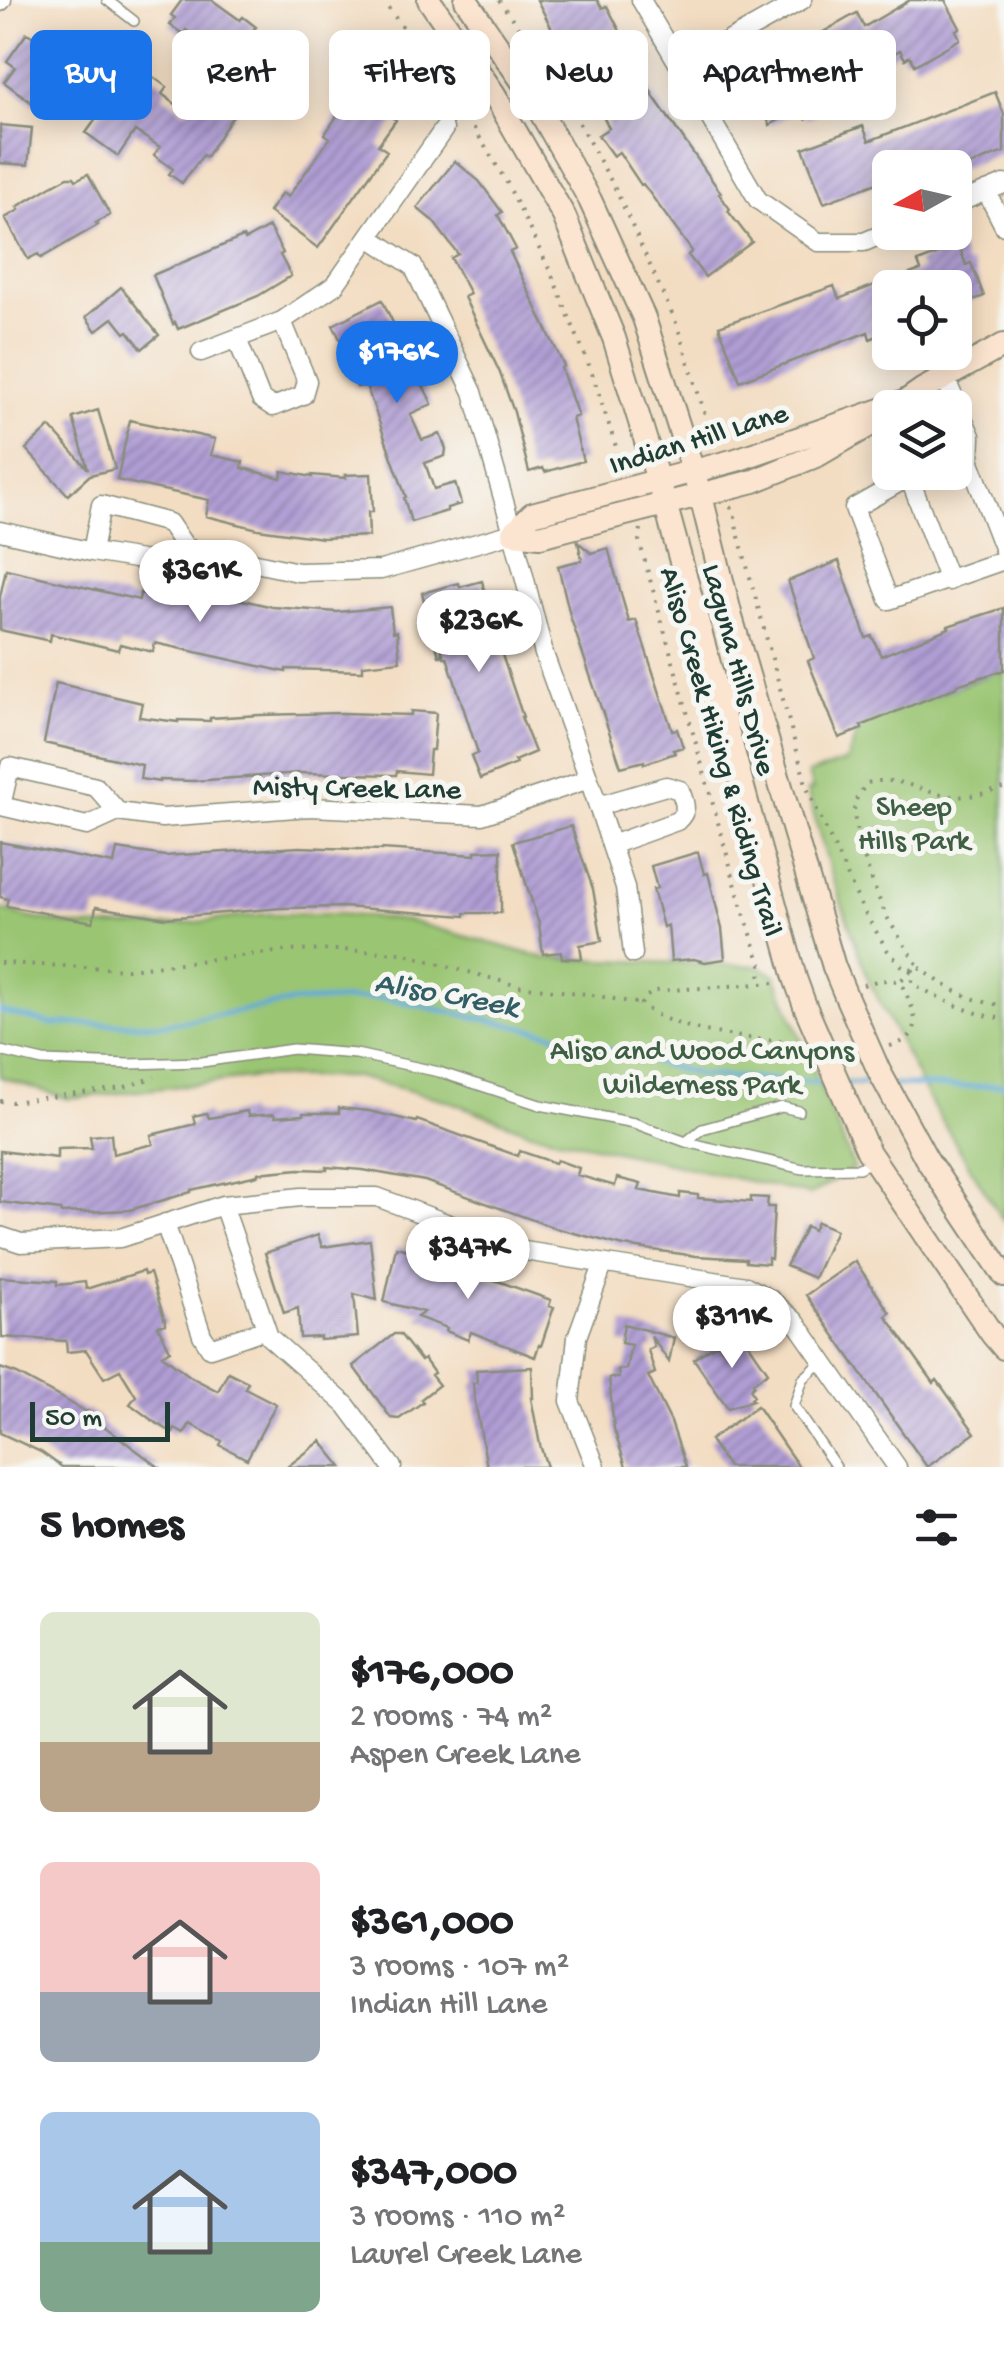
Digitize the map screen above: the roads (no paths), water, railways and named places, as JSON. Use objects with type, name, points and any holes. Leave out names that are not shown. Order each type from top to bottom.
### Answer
[{"type":"main road","name":"Laguna Hills Drive","points":[[429,0],[494,94],[564,216],[614,338],[805,1006],[870,1156],[1004,1348]]},
{"type":"main road","name":"Laguna Hills Drive","points":[[466,0],[527,88],[590,200],[644,318],[701,496],[731,617],[834,966],[854,991],[879,1072],[926,1158],[1004,1275]]},
{"type":"main road","name":"Indian Hill Lane","points":[[928,390],[1004,345]]},
{"type":"main road","name":"Indian Hill Lane","points":[[513,533],[540,536],[661,492],[693,471],[872,416]]},
{"type":"main road","name":"Indian Hill Lane","points":[[661,492],[701,496],[754,481],[795,466],[872,425]]},
{"type":"street","points":[[641,0],[668,47]]},
{"type":"street","points":[[748,30],[802,0]]},
{"type":"street","points":[[711,120],[758,200],[818,242],[872,239]]},
{"type":"street","points":[[201,352],[282,322],[335,285],[444,129]]},
{"type":"street","points":[[972,197],[1004,184]]},
{"type":"street","points":[[986,191],[1004,226]]},
{"type":"street","points":[[368,237],[413,266],[473,392],[544,654],[625,887],[633,954]]},
{"type":"street","points":[[237,338],[261,399],[273,407],[303,394],[306,381],[282,322]]},
{"type":"street","points":[[945,378],[950,390]]},
{"type":"street","points":[[950,581],[909,477],[854,508],[889,600],[950,581],[1004,560]]},
{"type":"street","points":[[972,478],[1004,550]]},
{"type":"street","name":"Indian Hill Lane","points":[[92,552],[101,506],[169,523],[186,548]]},
{"type":"street","name":"Indian Hill Lane","points":[[0,531],[160,563],[186,548],[298,572],[381,570],[513,533]]},
{"type":"street","name":"Misty Creek Lane","points":[[118,812],[96,787],[10,767],[1,806],[87,826],[118,812],[162,818],[310,807],[482,815],[589,780]]},
{"type":"street","points":[[598,806],[666,786],[680,790],[686,808],[677,821],[611,845]]},
{"type":"street","points":[[0,1236],[21,1243],[120,1238],[223,1205],[301,1197],[377,1197],[518,1250],[746,1286],[770,1299],[795,1321],[898,1467]]},
{"type":"street","points":[[223,1205],[269,1337],[346,1405],[392,1467]]},
{"type":"street","points":[[165,1224],[202,1335],[210,1348],[266,1330]]},
{"type":"street","points":[[596,1467],[570,1401],[577,1337],[603,1265]]},
{"type":"lane","points":[[107,0],[134,21]]},
{"type":"lane","points":[[0,1051],[42,1061],[129,1064],[202,1062],[292,1049],[356,1054],[439,1072],[540,1105],[634,1122],[686,1142],[804,1168],[859,1168],[870,1156]]},
{"type":"lane","points":[[686,1142],[702,1129],[782,1107],[799,1111]]},
{"type":"lane","points":[[823,1361],[803,1379],[794,1406],[836,1467]]},
{"type":"waterway","name":"Aliso Creek","points":[[0,1011],[51,1024],[166,1024],[293,1002],[384,998],[554,1034],[699,1075],[829,1083]]},
{"type":"waterway","name":"Aliso Creek","points":[[845,1083],[879,1084]]},
{"type":"waterway","name":"Aliso Creek","points":[[895,1085],[1004,1085]]},
{"type":"park label","name":"Sheep Hills Park","points":[[914,822]]},
{"type":"park label","name":"Aliso and Wood Canyons Wilderness Park","points":[[702,1066]]}]
